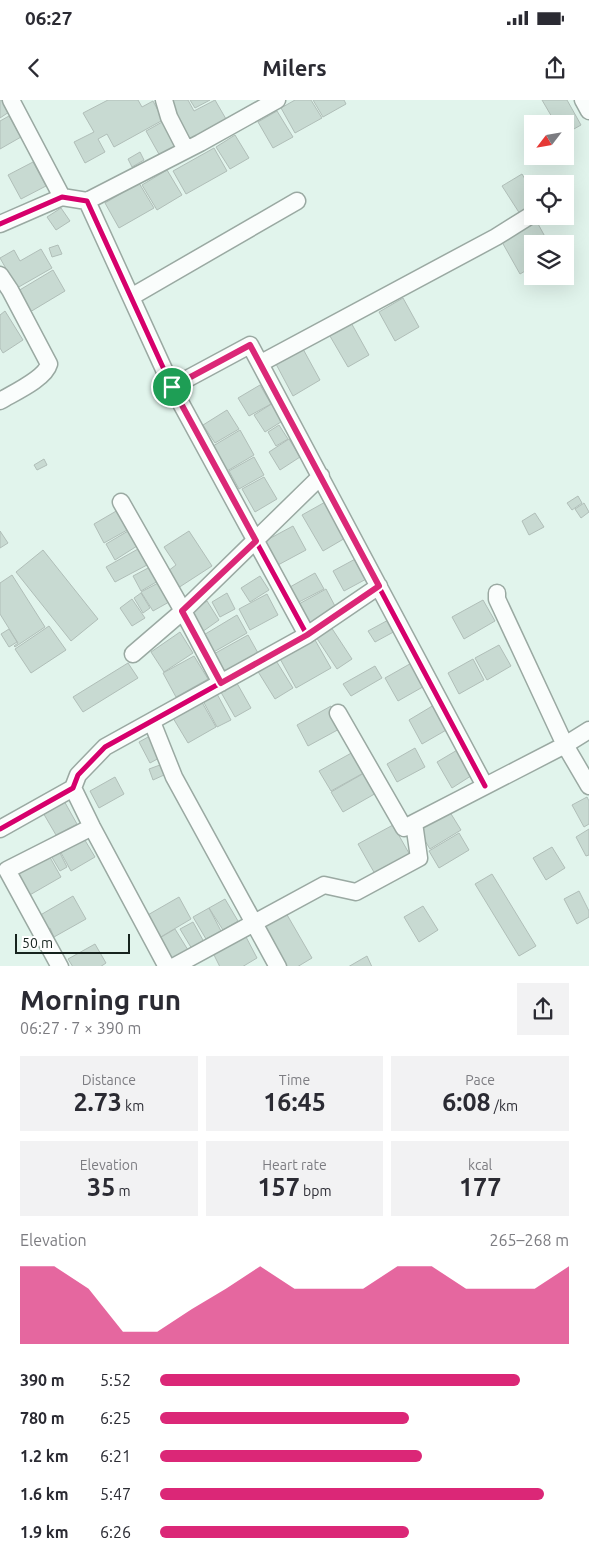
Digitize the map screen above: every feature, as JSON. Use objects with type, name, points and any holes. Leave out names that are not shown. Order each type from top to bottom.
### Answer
[{"type":"street","points":[[12,100],[62,197]]},
{"type":"street","points":[[164,100],[169,117],[186,150]]},
{"type":"street","points":[[0,224],[62,197],[87,202],[277,100]]},
{"type":"street","points":[[583,100],[589,111]]},
{"type":"street","points":[[131,298],[297,201]]},
{"type":"street","points":[[87,202],[172,387],[307,635]]},
{"type":"street","points":[[261,363],[496,237],[524,220]]},
{"type":"street","points":[[0,275],[10,290],[49,364],[47,370],[35,380],[0,401]]},
{"type":"street","points":[[172,387],[250,345],[484,786]]},
{"type":"street","points":[[133,654],[256,541],[321,476]]},
{"type":"street","points":[[122,502],[221,683]]},
{"type":"street","points":[[0,829],[73,788],[78,775],[105,747],[307,635],[379,586]]},
{"type":"street","points":[[497,593],[497,599],[564,745],[589,786]]},
{"type":"street","points":[[338,713],[404,828],[564,745],[589,730]]},
{"type":"street","points":[[152,722],[174,777],[278,966]]},
{"type":"street","points":[[73,788],[167,966]]},
{"type":"street","points":[[173,966],[324,884],[356,892],[419,858],[414,822]]},
{"type":"street","points":[[60,966],[3,867],[92,827]]},
{"type":"building","points":[[0,100],[2,100],[9,112],[0,118]]},
{"type":"building","points":[[108,100],[138,100],[142,107],[153,101],[163,120],[114,147],[107,134],[98,139],[105,152],[85,163],[74,142],[94,132],[83,113]]},
{"type":"building","points":[[168,100],[188,100],[194,111],[215,100],[226,119],[189,140]]},
{"type":"building","points":[[190,100],[210,100],[195,108]]},
{"type":"building","points":[[295,100],[311,100],[322,118],[295,133],[281,108]]},
{"type":"building","points":[[313,100],[344,100],[346,104],[323,117]]},
{"type":"building","points":[[542,100],[567,100],[581,125],[574,129],[574,115],[551,115]]},
{"type":"building","points":[[277,111],[293,137],[273,148],[258,122]]},
{"type":"building","points":[[9,116],[21,137],[0,149],[0,121]]},
{"type":"building","points":[[164,121],[179,146],[160,156],[146,131]]},
{"type":"building","points":[[235,135],[249,158],[230,169],[216,147]]},
{"type":"building","points":[[214,148],[227,171],[186,194],[173,171]]},
{"type":"building","points":[[140,152],[144,160],[132,167],[128,159]]},
{"type":"building","points":[[33,162],[46,186],[21,199],[8,175]]},
{"type":"building","points":[[167,170],[182,195],[157,210],[142,185]]},
{"type":"building","points":[[522,174],[524,177],[524,211],[520,214],[502,186]]},
{"type":"building","points":[[139,183],[154,208],[119,228],[105,203]]},
{"type":"building","points":[[61,208],[70,221],[56,230],[47,217]]},
{"type":"building","points":[[532,225],[539,225],[544,235],[524,235],[524,272],[520,274],[502,242]]},
{"type":"building","points":[[58,245],[62,254],[52,257],[49,248]]},
{"type":"building","points":[[41,249],[52,268],[17,288],[0,258],[14,250],[20,261]]},
{"type":"building","points":[[53,270],[65,291],[30,312],[18,291]]},
{"type":"building","points":[[403,298],[419,327],[395,341],[379,312]]},
{"type":"building","points":[[5,311],[23,340],[3,353],[0,348],[0,315]]},
{"type":"building","points":[[349,319],[369,355],[348,367],[327,331]]},
{"type":"building","points":[[303,349],[320,380],[293,396],[276,364]]},
{"type":"building","points":[[260,385],[271,404],[249,416],[238,398]]},
{"type":"building","points":[[273,403],[284,420],[265,432],[254,415]]},
{"type":"building","points":[[227,410],[239,429],[215,443],[203,425]]},
{"type":"building","points":[[279,425],[288,439],[276,446],[268,432]]},
{"type":"building","points":[[240,430],[254,455],[227,471],[213,446]]},
{"type":"building","points":[[289,439],[300,457],[280,470],[269,452]]},
{"type":"building","points":[[254,457],[264,475],[239,489],[229,471]]},
{"type":"building","points":[[44,459],[47,465],[37,470],[34,465]]},
{"type":"building","points":[[264,477],[277,499],[255,512],[242,489]]},
{"type":"building","points":[[578,496],[582,503],[572,510],[567,503]]},
{"type":"building","points":[[327,501],[347,537],[323,551],[302,515]]},
{"type":"building","points":[[584,503],[589,512],[581,518],[575,509]]},
{"type":"building","points":[[118,510],[129,529],[104,543],[94,524]]},
{"type":"building","points":[[535,513],[544,527],[529,535],[522,521]]},
{"type":"building","points":[[293,526],[306,550],[278,565],[265,541]]},
{"type":"building","points":[[0,531],[8,543],[0,548]]},
{"type":"building","points":[[128,531],[137,546],[115,560],[106,544]]},
{"type":"building","points":[[189,531],[212,566],[178,588],[168,571],[176,565],[164,547]]},
{"type":"building","points":[[138,549],[147,565],[115,582],[106,567]]},
{"type":"building","points":[[43,550],[98,619],[71,641],[16,572]]},
{"type":"building","points":[[359,557],[370,577],[344,591],[333,571]]},
{"type":"building","points":[[150,567],[158,581],[141,591],[133,576]]},
{"type":"building","points":[[315,573],[324,589],[299,602],[290,587]]},
{"type":"building","points":[[12,575],[45,627],[15,647],[18,643],[0,614],[0,583]]},
{"type":"building","points":[[260,576],[269,590],[250,602],[241,588]]},
{"type":"building","points":[[158,583],[169,602],[153,611],[141,592]]},
{"type":"building","points":[[326,589],[336,608],[309,623],[299,604]]},
{"type":"building","points":[[141,593],[150,608],[143,613],[134,598]]},
{"type":"building","points":[[227,593],[235,609],[220,617],[212,602]]},
{"type":"building","points":[[267,594],[278,615],[250,630],[239,609]]},
{"type":"building","points":[[132,599],[145,618],[132,626],[120,608]]},
{"type":"building","points":[[483,600],[495,621],[464,639],[452,617]]},
{"type":"building","points":[[207,601],[219,620],[202,632],[189,612]]},
{"type":"building","points":[[237,615],[247,633],[212,653],[202,636]]},
{"type":"building","points":[[392,618],[399,629],[375,642],[368,631]]},
{"type":"building","points":[[49,626],[66,650],[31,673],[15,649]]},
{"type":"building","points":[[331,627],[352,659],[337,669],[316,637]]},
{"type":"building","points":[[9,629],[17,642],[9,647],[1,634]]},
{"type":"building","points":[[180,632],[193,653],[164,672],[151,652]]},
{"type":"building","points":[[248,635],[258,653],[223,673],[212,655]]},
{"type":"building","points":[[315,640],[331,668],[296,688],[278,655],[293,647],[295,651]]},
{"type":"building","points":[[499,645],[511,666],[487,680],[475,658]]},
{"type":"building","points":[[194,656],[208,679],[176,697],[163,673]]},
{"type":"building","points":[[275,659],[293,688],[275,699],[257,670]]},
{"type":"building","points":[[473,659],[484,680],[459,694],[448,673]]},
{"type":"building","points":[[415,661],[428,684],[398,701],[385,678]]},
{"type":"building","points":[[128,663],[138,678],[83,712],[73,697]]},
{"type":"building","points":[[375,666],[382,678],[351,696],[343,684]]},
{"type":"building","points":[[234,678],[251,708],[235,717],[218,687]]},
{"type":"building","points":[[216,692],[231,720],[217,727],[202,699]]},
{"type":"building","points":[[199,697],[216,727],[188,743],[170,713]]},
{"type":"building","points":[[434,705],[448,729],[422,744],[409,720]]},
{"type":"building","points":[[331,706],[343,727],[308,746],[297,725]]},
{"type":"building","points":[[150,736],[161,757],[150,763],[139,742]]},
{"type":"building","points":[[415,748],[425,767],[397,782],[387,764]]},
{"type":"building","points":[[459,749],[474,774],[452,788],[437,762]]},
{"type":"building","points":[[355,751],[367,771],[331,791],[319,771]]},
{"type":"building","points":[[160,765],[164,775],[153,780],[149,769]]},
{"type":"building","points":[[366,772],[378,792],[343,812],[331,792]]},
{"type":"building","points":[[115,777],[124,794],[99,808],[90,791]]},
{"type":"building","points":[[587,797],[589,801],[589,824],[584,827],[572,805]]},
{"type":"building","points":[[63,799],[77,824],[56,835],[42,811]]},
{"type":"building","points":[[448,809],[461,830],[430,849],[417,828]]},
{"type":"building","points":[[393,825],[410,855],[375,874],[358,844]]},
{"type":"building","points":[[589,829],[589,855],[586,856],[576,837]]},
{"type":"building","points":[[459,833],[469,850],[439,868],[429,851]]},
{"type":"building","points":[[83,837],[95,857],[71,871],[60,851]]},
{"type":"building","points":[[552,847],[565,868],[546,880],[533,858]]},
{"type":"building","points":[[58,849],[67,867],[60,871],[50,854]]},
{"type":"building","points":[[47,852],[61,877],[28,896],[14,872]]},
{"type":"building","points":[[492,874],[536,946],[519,956],[475,884]]},
{"type":"building","points":[[579,891],[589,911],[589,917],[577,924],[564,899]]},
{"type":"building","points":[[73,896],[86,919],[54,937],[50,928],[45,931],[37,917]]},
{"type":"building","points":[[179,897],[191,919],[159,938],[146,916]]},
{"type":"building","points":[[225,899],[238,921],[223,930],[209,908]]},
{"type":"building","points":[[423,906],[438,930],[419,942],[404,917]]},
{"type":"building","points":[[209,908],[221,931],[206,939],[193,917]]},
{"type":"building","points":[[286,913],[312,958],[299,966],[284,966],[262,927]]},
{"type":"building","points":[[193,922],[204,942],[192,949],[180,929]]},
{"type":"building","points":[[175,929],[188,950],[171,960],[158,939]]},
{"type":"building","points":[[245,935],[257,958],[244,966],[220,966],[213,953]]},
{"type":"building","points":[[95,944],[106,963],[102,966],[72,966],[68,959]]},
{"type":"building","points":[[367,956],[372,966],[350,966]]},
{"type":"cycle path","points":[[0,224],[62,197],[87,201],[172,387],[250,345],[485,786]]},
{"type":"cycle path","points":[[0,829],[73,788],[78,775],[105,747],[307,635],[172,387]]},
{"type":"route","points":[[250,345],[379,586],[307,635],[221,683],[182,611],[256,541],[172,387],[250,345]]}]
